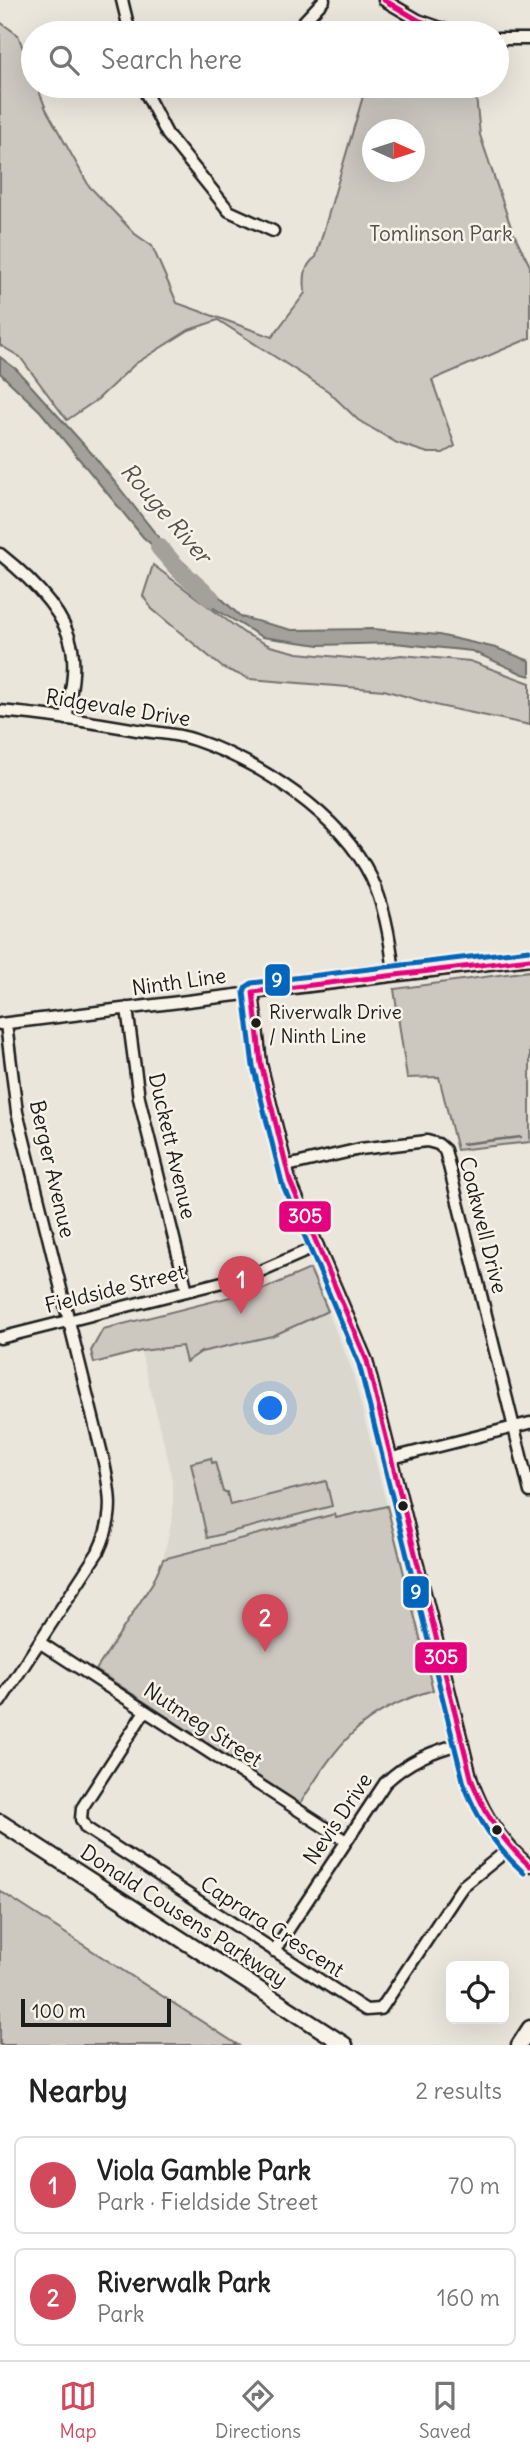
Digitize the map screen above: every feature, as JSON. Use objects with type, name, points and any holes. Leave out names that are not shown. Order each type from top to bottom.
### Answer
[{"type":"main road","name":"Donald Cousens Parkway","points":[[0,1822],[345,2045]]},
{"type":"main road","points":[[519,2045],[530,2028]]},
{"type":"street","points":[[122,0],[127,21]]},
{"type":"street","points":[[304,21],[324,0]]},
{"type":"street","points":[[384,0],[421,21]]},
{"type":"street","points":[[509,39],[530,39]]},
{"type":"street","points":[[148,98],[167,134],[229,211],[273,231]]},
{"type":"street","points":[[0,554],[13,564],[49,603],[67,633],[72,649],[72,682],[66,719]]},
{"type":"street","name":"Ridgevale Drive","points":[[0,711],[193,739],[236,756],[302,798],[340,833],[366,868],[378,894],[394,975]]},
{"type":"street","name":"Ninth Line","points":[[3,1024],[530,959]]},
{"type":"street","points":[[253,992],[261,1064],[290,1181],[368,1361],[463,1743],[481,1804],[492,1825],[510,1848],[530,1866]]},
{"type":"street","name":"Duckett Avenue","points":[[127,1009],[139,1098],[187,1291]]},
{"type":"street","name":"Berger Avenue","points":[[0,1702],[98,1552],[107,1532],[111,1502],[103,1458],[17,1112],[3,1024]]},
{"type":"street","name":"Coakwell Drive","points":[[287,1166],[360,1149],[427,1141],[438,1144],[445,1150],[530,1492]]},
{"type":"street","name":"Fieldside Street","points":[[0,1338],[263,1271],[318,1246]]},
{"type":"street","points":[[392,1458],[530,1423]]},
{"type":"street","name":"Nutmeg Street","points":[[39,1642],[346,1841]]},
{"type":"street","name":"Caprara Crescent","points":[[145,1711],[82,1808],[83,1824],[366,2010],[380,2009],[463,1886],[510,1848]]},
{"type":"street","name":"Nevis Drive","points":[[274,1951],[375,1795],[398,1770],[420,1756],[463,1743]]},
{"type":"shaded area","points":[[0,357],[16,369],[94,456],[163,543],[241,617],[292,630],[373,629],[439,635],[496,648],[530,661],[530,676],[472,651],[394,643],[319,645],[262,637],[215,609],[201,596],[195,583],[143,537],[40,411],[0,373]]},
{"type":"shaded area","points":[[310,1269],[352,1370],[387,1506],[336,1518],[335,1515],[163,1559],[173,1515],[173,1491],[170,1467],[141,1352],[94,1363],[91,1351],[103,1329],[266,1288]]},
{"type":"green space","name":"Tomlinson Park","points":[[0,22],[18,35],[21,43],[21,98],[42,98],[89,186],[135,234],[152,246],[177,303],[272,337],[305,293],[307,269],[316,257],[362,98],[476,98],[480,135],[512,230],[530,266],[530,338],[432,380],[455,446],[443,453],[428,453],[397,443],[358,420],[328,391],[218,320],[189,330],[135,364],[98,399],[67,420],[20,357],[0,345]]},
{"type":"green space","points":[[153,565],[244,633],[270,646],[298,653],[370,660],[401,655],[470,661],[530,683],[530,725],[439,706],[384,690],[250,679],[223,668],[152,609],[143,596]]},
{"type":"green space","points":[[530,971],[530,1142],[457,1150],[439,1077],[407,1078],[394,989]]},
{"type":"green space","points":[[310,1269],[328,1311],[272,1336],[201,1352],[186,1362],[182,1346],[141,1351],[94,1363],[91,1351],[103,1329],[266,1288]]},
{"type":"green space","points":[[211,1458],[212,1463],[215,1462],[223,1492],[227,1492],[230,1505],[326,1481],[332,1506],[207,1538],[191,1463]]},
{"type":"green space","points":[[387,1506],[433,1690],[387,1708],[369,1719],[340,1746],[300,1804],[96,1670],[153,1582],[163,1559],[335,1514],[336,1518]]},
{"type":"green space","points":[[0,1891],[238,2045],[0,2045]]},
{"type":"waterway","name":"Rouge River","points":[[159,547],[179,570],[211,598]]},
{"type":"waterway","points":[[462,1144],[521,1137]]},
{"type":"transit line","name":"305","points":[[384,0],[421,21]]},
{"type":"transit line","name":"9","points":[[524,1873],[488,1832],[464,1784],[359,1364],[282,1183],[253,1066],[244,992],[252,983],[529,950]]},
{"type":"transit line","name":"305","points":[[253,992],[530,959]]},
{"type":"transit line","name":"305","points":[[253,992],[261,1064],[290,1181],[367,1361],[472,1781],[496,1827],[530,1866]]},
{"type":"place","name":"Riverwalk Drive / Ninth Line","points":[[256,1023]]},
{"type":"place","name":"Viola Gamble Park","points":[[241,1314]]},
{"type":"place","name":"Riverwalk Park","points":[[265,1652]]}]
